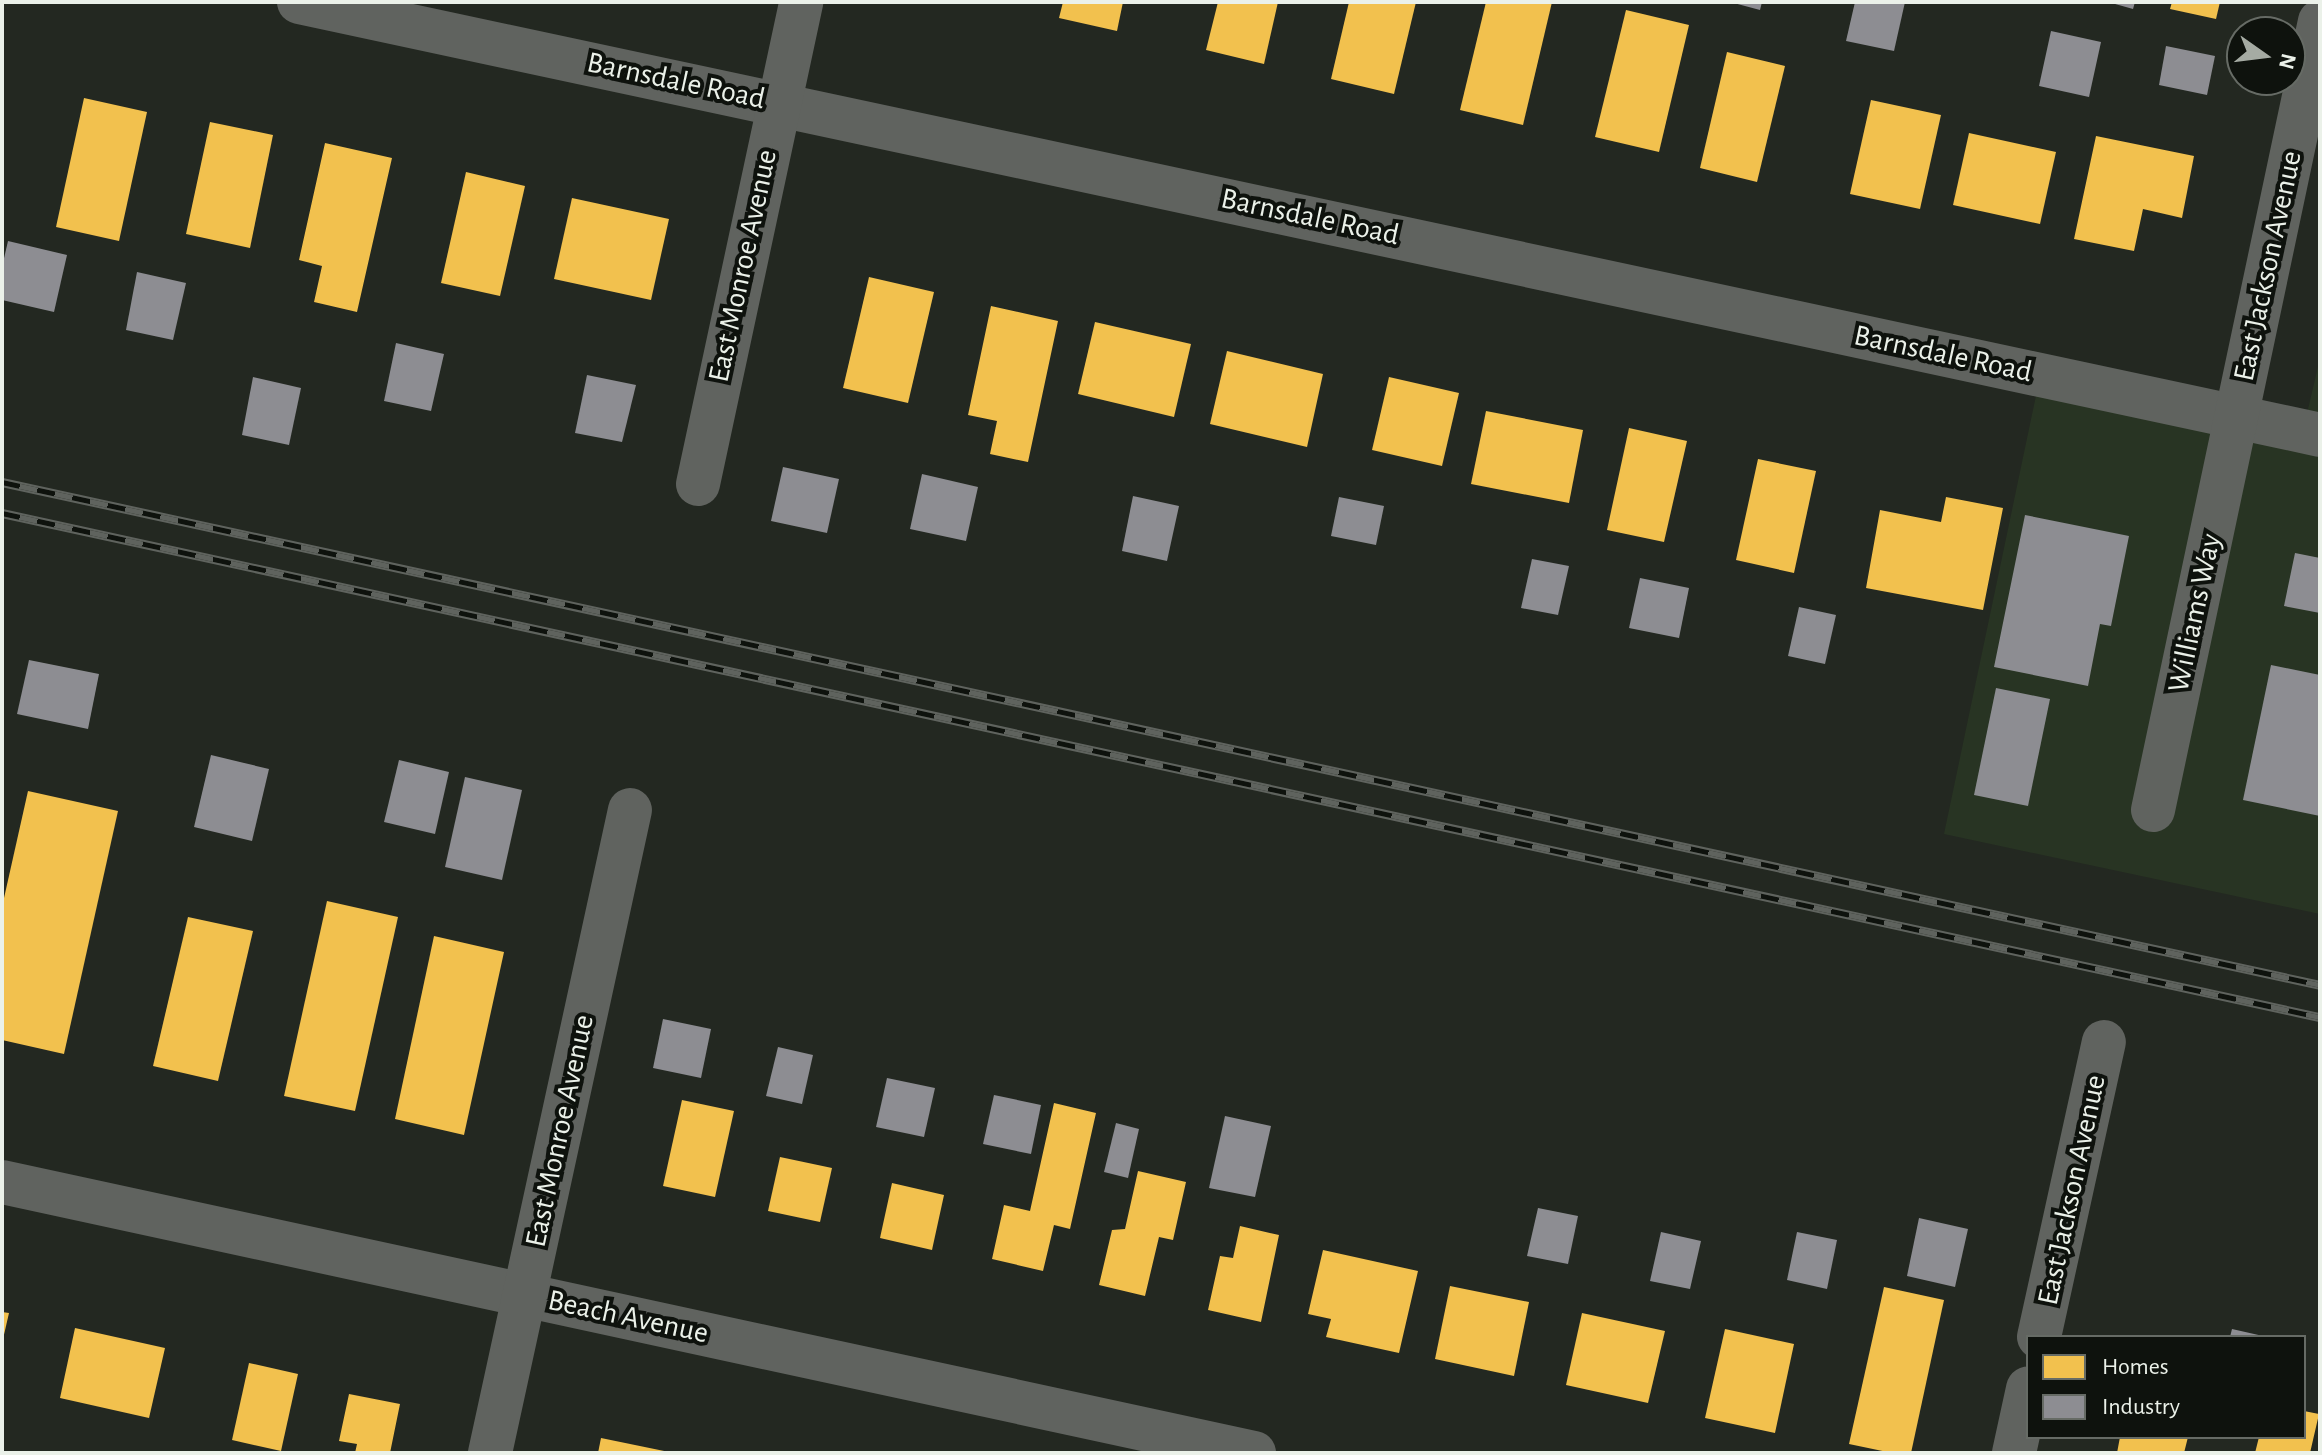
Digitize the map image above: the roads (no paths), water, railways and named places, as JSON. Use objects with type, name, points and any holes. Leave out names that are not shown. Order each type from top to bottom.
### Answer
[{"type":"street","name":"Barnsdale Road","points":[[299,2],[779,102],[2320,435]]},
{"type":"street","name":"East Monroe Avenue","points":[[698,484],[801,2]]},
{"type":"street","name":"East Jackson Avenue","points":[[2236,417],[2320,21]]},
{"type":"street","name":"Williams Way","points":[[2153,810],[2236,417]]},
{"type":"street","name":"East Monroe Avenue","points":[[490,1453],[630,810]]},
{"type":"street","name":"East Jackson Avenue","points":[[2039,1335],[2104,1042]]},
{"type":"street","name":"Beach Avenue","points":[[2,1182],[1254,1453]]},
{"type":"street","points":[[2014,1453],[2026,1398]]},
{"type":"railway","points":[[2,482],[2320,985]]},
{"type":"railway","points":[[2,513],[2320,1017]]}]
